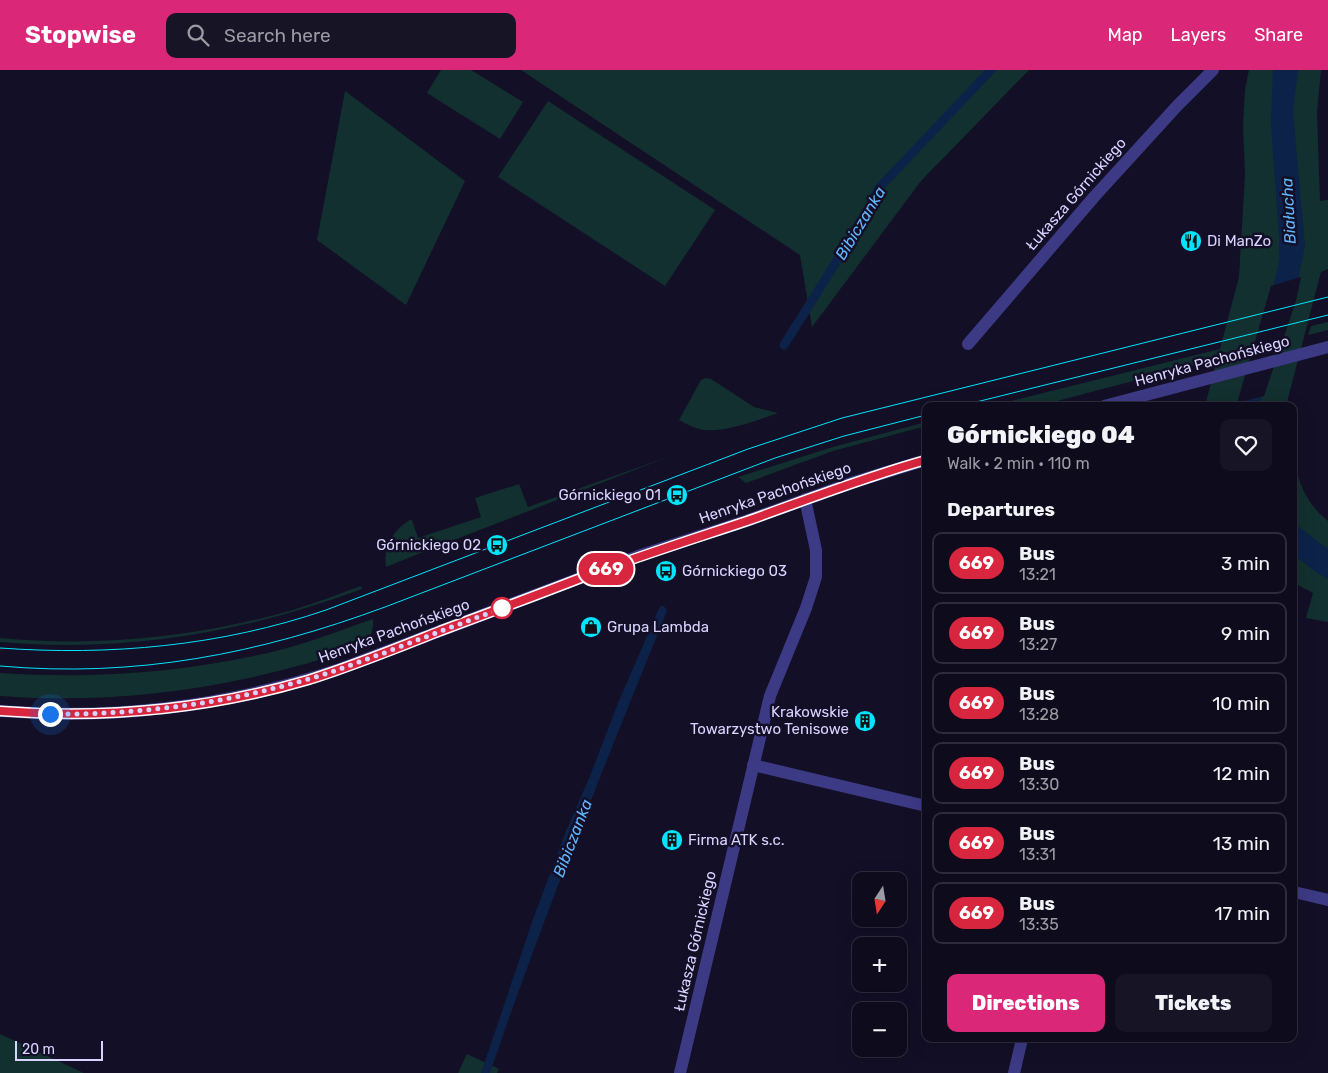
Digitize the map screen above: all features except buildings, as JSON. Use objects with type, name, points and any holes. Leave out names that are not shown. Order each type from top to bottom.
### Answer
[{"type":"street","name":"Łukasza Górnickiego","points":[[968,344],[1100,190],[1177,106],[1213,70]]},
{"type":"street","name":"Henryka Pachońskiego","points":[[1119,402],[1328,346]]},
{"type":"street","name":"Henryka Pachońskiego","points":[[0,711],[64,714],[148,710],[210,702],[289,685],[337,670],[638,556],[922,461]]},
{"type":"street","name":"Łukasza Górnickiego","points":[[680,1073],[770,696],[806,608],[816,577],[816,550],[805,499]]},
{"type":"street","points":[[753,765],[922,805]]},
{"type":"street","points":[[1297,893],[1328,900]]},
{"type":"street","points":[[1014,1073],[1021,1042]]},
{"type":"green space","points":[[441,70],[471,70],[523,102],[500,139],[427,93]]},
{"type":"green space","points":[[521,70],[1029,70],[921,181],[812,327],[800,255]]},
{"type":"green space","points":[[1249,70],[1321,70],[1317,112],[1320,201],[1328,200],[1328,269],[1321,272],[1287,402],[1206,402],[1217,359],[1053,402],[1007,402],[1220,349],[1239,277],[1245,174],[1243,126],[1245,90]]},
{"type":"green space","points":[[345,91],[465,181],[406,305],[317,240]]},
{"type":"green space","points":[[548,101],[715,210],[665,286],[498,177]]},
{"type":"green space","points":[[1328,322],[1328,330],[1308,335],[1311,326]]},
{"type":"green space","points":[[711,379],[754,407],[778,413],[742,425],[713,430],[698,429],[679,420],[701,380]]},
{"type":"green space","points":[[922,423],[922,427],[833,451],[746,483],[738,477],[833,447]]},
{"type":"green space","points":[[668,457],[386,567],[386,553],[390,540],[410,520],[412,520],[418,538],[481,517],[475,498],[519,484],[528,507],[561,495],[562,497],[566,493]]},
{"type":"green space","points":[[1297,472],[1306,496],[1328,521],[1328,622],[1306,618],[1313,593],[1297,585]]},
{"type":"green space","points":[[361,586],[362,589],[273,617],[229,628],[184,636],[93,645],[0,642],[0,638],[36,641],[107,641],[212,629],[282,613]]},
{"type":"green space","points":[[373,619],[370,635],[359,647],[271,673],[182,690],[137,695],[92,698],[0,696],[0,673],[103,675],[204,665],[285,649]]},
{"type":"green space","points":[[0,1034],[84,1073],[0,1073]]},
{"type":"green space","points":[[467,1054],[499,1069],[497,1073],[458,1073]]},
{"type":"water","name":"Białucha","points":[[1273,70],[1298,70],[1293,112],[1305,246],[1294,300],[1260,402],[1240,402],[1271,299],[1279,260],[1271,123]]},
{"type":"water","points":[[1297,525],[1328,549],[1328,579],[1297,557]]},
{"type":"water","points":[[660,606],[664,606],[667,611],[553,899],[490,1073],[481,1073],[532,922],[566,831]]},
{"type":"pier","points":[[1301,277],[1296,301],[1264,396],[1237,402],[1271,286]]},
{"type":"waterway","name":"Bibiczanka","points":[[784,345],[860,224],[879,188],[991,70]]},
{"type":"tram line","points":[[0,648],[83,650],[165,646],[206,640],[286,622],[326,610],[748,449],[842,418],[1328,297]]},
{"type":"tram line","points":[[976,402],[1328,315]]},
{"type":"tram line","points":[[0,666],[50,669],[148,665],[196,659],[290,638],[338,624],[385,607],[775,458],[844,436],[922,416]]},
{"type":"bus line","name":"669","points":[[0,711],[36,714],[94,714],[186,706],[233,698],[306,680],[368,659],[638,556],[746,521],[854,482],[922,461]]},
{"type":"place","name":"Di ManZo","points":[[1191,241]]},
{"type":"place","name":"Górnickiego 01","points":[[677,495]]},
{"type":"place","name":"Górnickiego 02","points":[[497,545]]},
{"type":"place","name":"Górnickiego 03","points":[[666,571]]},
{"type":"place","name":"Grupa Lambda","points":[[591,627]]},
{"type":"place","name":"Krakowskie Towarzystwo Tenisowe","points":[[865,721]]},
{"type":"place","name":"Firma ATK s.c.","points":[[672,840]]},
{"type":"route","points":[[50,714],[94,714],[186,706],[280,687],[337,670],[505,607],[502,608]]}]
